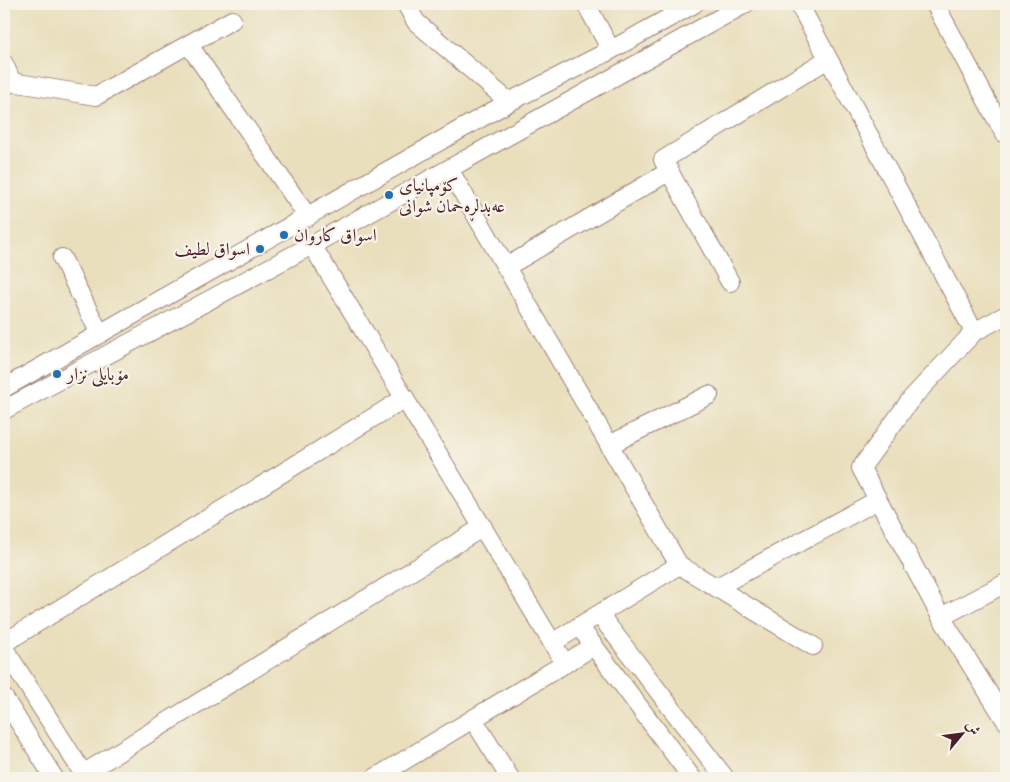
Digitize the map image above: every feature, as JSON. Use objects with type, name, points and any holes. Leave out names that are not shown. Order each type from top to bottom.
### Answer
[{"type":"street","points":[[406,4],[416,22],[510,102]]},
{"type":"street","points":[[586,4],[611,50]]},
{"type":"street","points":[[4,388],[510,102],[611,50],[694,4]]},
{"type":"street","points":[[4,410],[312,245],[745,4]]},
{"type":"street","points":[[799,4],[974,332]]},
{"type":"street","points":[[935,4],[1004,133],[1006,132]]},
{"type":"street","points":[[4,64],[8,84],[96,96],[232,20]]},
{"type":"street","points":[[189,45],[308,217]]},
{"type":"street","points":[[730,282],[663,160],[828,59]]},
{"type":"street","points":[[448,169],[679,565],[813,646]]},
{"type":"street","points":[[506,267],[670,171]]},
{"type":"street","points":[[312,245],[565,664]]},
{"type":"street","points":[[62,258],[100,334]]},
{"type":"street","points":[[1006,315],[974,332],[911,399],[861,468],[941,617],[1006,720]]},
{"type":"street","points":[[609,445],[709,395]]},
{"type":"street","points":[[4,643],[405,398]]},
{"type":"street","points":[[717,587],[878,500]]},
{"type":"street","points":[[4,648],[85,776],[483,527]]},
{"type":"street","points":[[552,643],[679,565]]},
{"type":"street","points":[[941,617],[1006,583]]},
{"type":"street","points":[[599,614],[725,778]]},
{"type":"street","points":[[579,626],[692,778]]},
{"type":"street","points":[[375,778],[594,646]]},
{"type":"street","points":[[4,698],[54,778]]},
{"type":"street","points":[[473,719],[510,778]]},
{"type":"place","name":"کۆمپانیای عەبدلڕەحمان شوانی","points":[[389,195]]},
{"type":"place","name":"اسواق كاروان","points":[[284,235]]},
{"type":"place","name":"اسواق لطيف","points":[[260,249]]},
{"type":"place","name":"مۆبایلی نزار","points":[[57,374]]}]
